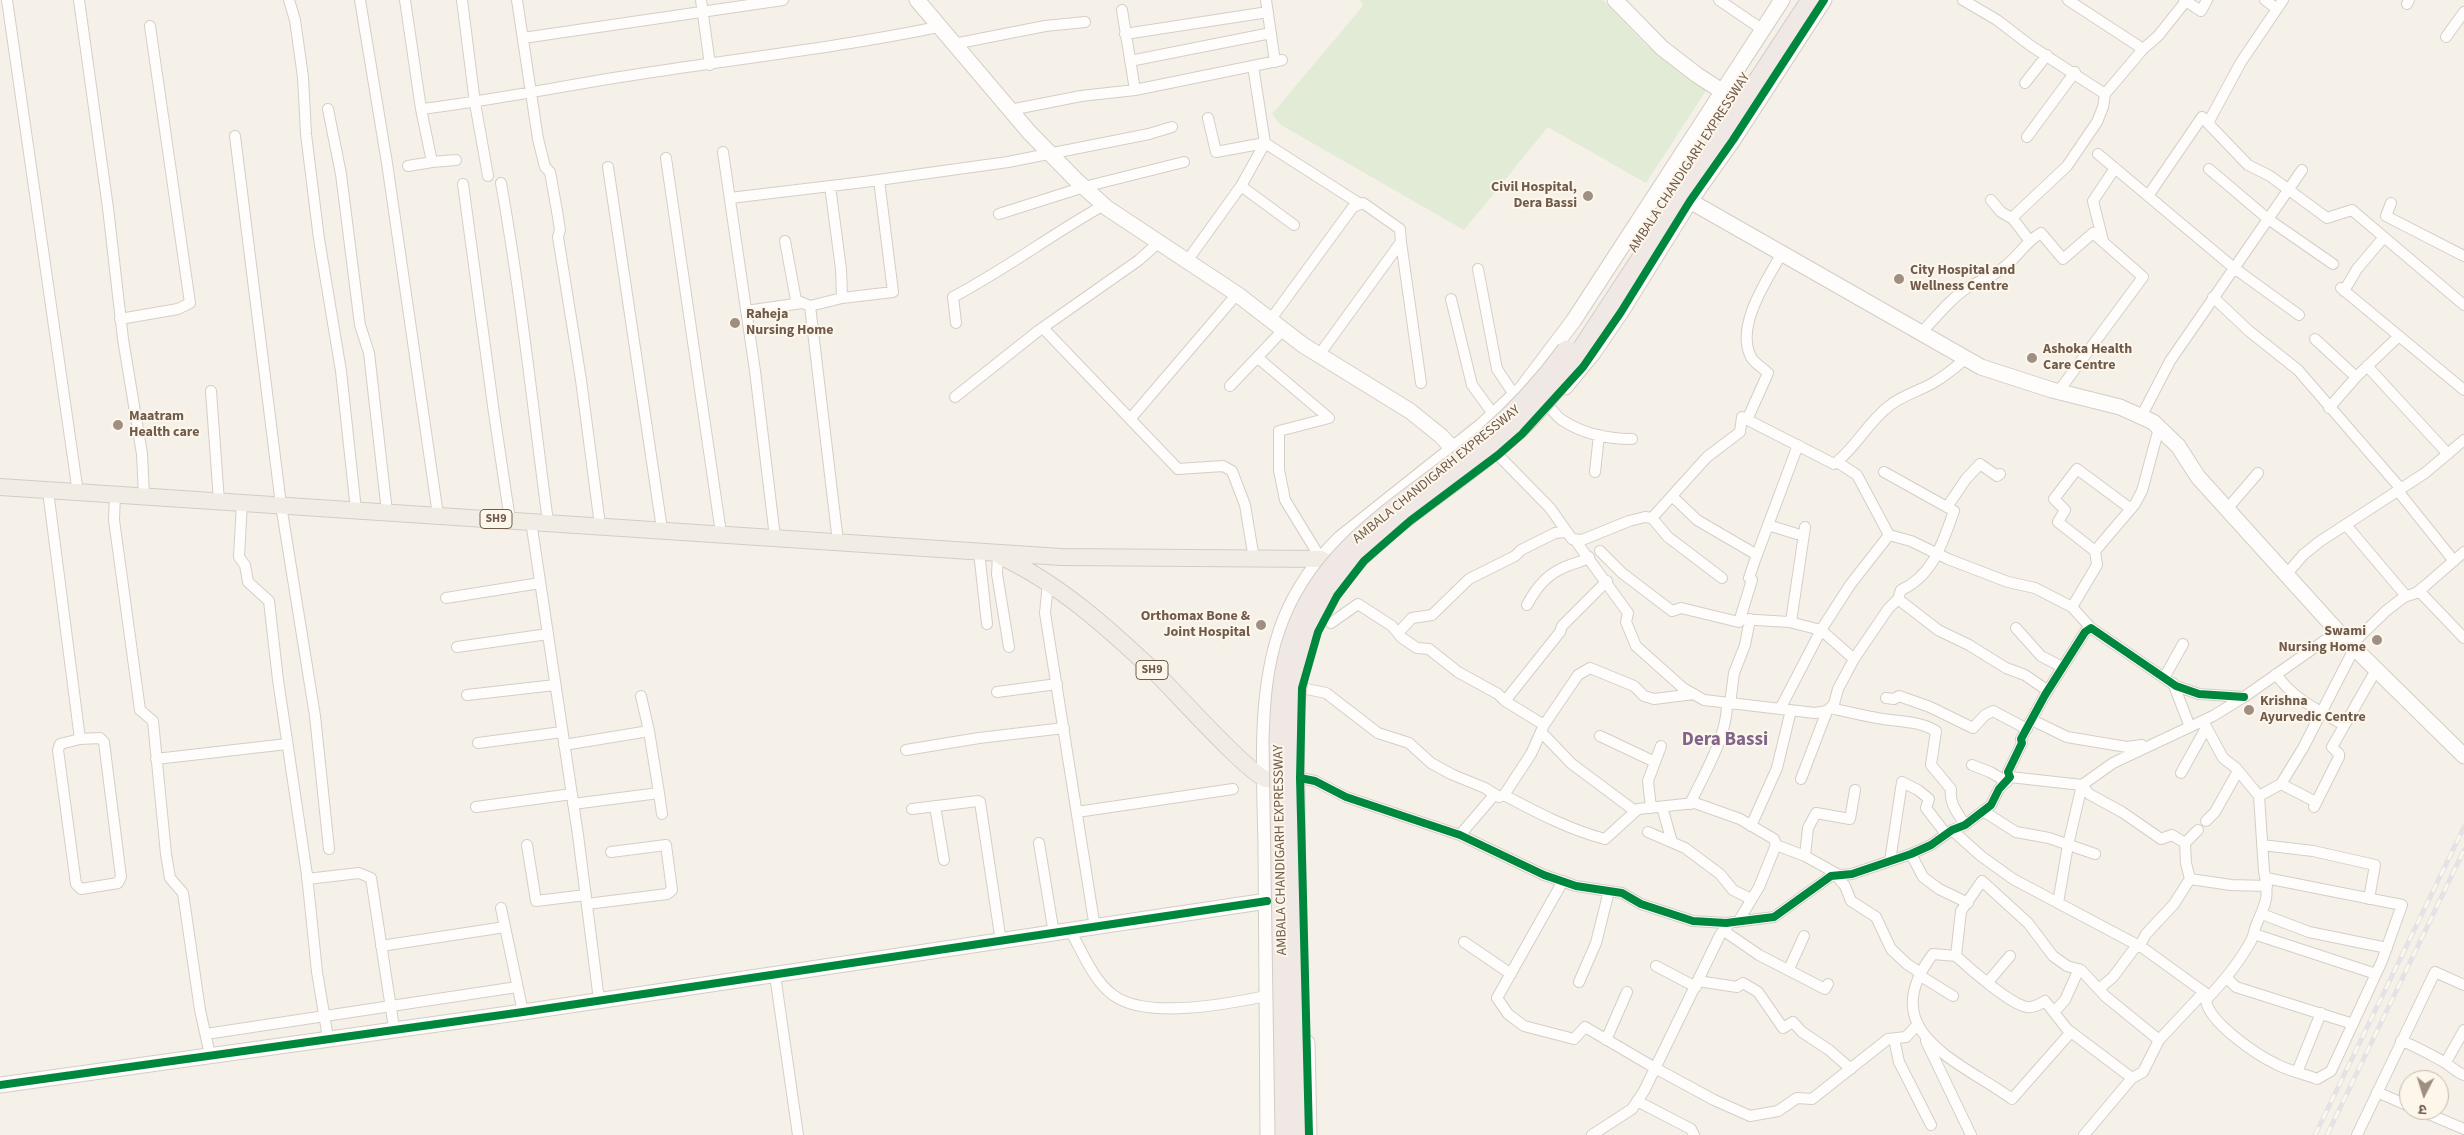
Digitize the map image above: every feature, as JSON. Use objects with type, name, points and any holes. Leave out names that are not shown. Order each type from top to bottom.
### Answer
[{"type":"highway","name":"AMBALA CHANDIGARH EXPRESSWAY","points":[[1285,1135],[1280,711],[1288,658],[1301,618],[1330,569],[1362,534],[1484,440],[1520,408],[1553,369],[1796,0]]},
{"type":"highway","name":"AMBALA CHANDIGARH EXPRESSWAY","points":[[1299,1135],[1293,781],[1294,702],[1304,648],[1313,623],[1341,579],[1367,549],[1506,439],[1527,420],[1557,387],[1811,0]]},
{"type":"main road","name":"SH9","points":[[0,487],[662,529],[1060,557],[1321,559]]},
{"type":"main road","name":"SH9","points":[[990,553],[1031,570],[1094,617],[1157,675],[1247,766],[1265,779]]},
{"type":"main road","points":[[1321,559],[1350,578]]},
{"type":"main road","points":[[1265,779],[1300,778]]},
{"type":"street","points":[[7,0],[78,493]]},
{"type":"street","points":[[78,0],[108,208],[120,319],[142,454],[144,496]]},
{"type":"street","points":[[289,0],[295,20],[303,77],[306,134],[319,239],[341,371],[356,510]]},
{"type":"street","points":[[360,0],[389,173],[438,515]]},
{"type":"street","points":[[405,0],[421,109],[432,162]]},
{"type":"street","points":[[462,0],[475,103],[488,176]]},
{"type":"street","points":[[517,0],[538,139],[545,167],[550,172],[558,211],[560,230],[558,237],[581,380],[600,525]]},
{"type":"street","points":[[701,0],[710,65]]},
{"type":"street","points":[[523,38],[783,0]]},
{"type":"street","points":[[917,0],[938,27],[1050,154],[1104,205],[1237,294],[1319,355],[1410,411],[1427,424],[1475,473]]},
{"type":"street","points":[[1010,110],[1081,96],[1135,90],[1278,61],[1266,0]]},
{"type":"street","points":[[1615,0],[1662,48],[1723,92],[1752,110]]},
{"type":"street","points":[[1719,0],[1763,30]]},
{"type":"street","points":[[1268,1135],[1265,779],[1268,691],[1278,641],[1298,592],[1321,559],[1340,539],[1494,415],[1514,396],[1549,355],[1574,320],[1782,0]]},
{"type":"street","points":[[1310,1135],[1306,957],[1300,862],[1300,778],[1302,688],[1318,632],[1350,578],[1377,548],[1498,455],[1548,406],[1593,353],[1690,202],[1824,0]]},
{"type":"street","points":[[1963,0],[1997,20],[2105,94]]},
{"type":"street","points":[[2068,0],[2143,49]]},
{"type":"street","points":[[2014,219],[2015,215],[2067,166],[2097,122],[2103,107],[2105,94],[2143,49],[2158,36],[2185,0],[2201,11],[2207,0]]},
{"type":"street","points":[[2265,0],[2277,9]]},
{"type":"street","points":[[2208,123],[2241,62],[2283,0]]},
{"type":"street","points":[[1122,10],[1135,90]]},
{"type":"street","points":[[1125,34],[1268,12]]},
{"type":"street","points":[[2446,37],[2464,12]]},
{"type":"street","points":[[954,44],[1045,26],[1086,22]]},
{"type":"street","points":[[120,319],[178,309],[190,303],[150,26]]},
{"type":"street","points":[[421,109],[475,103],[646,73],[710,65],[938,27]]},
{"type":"street","points":[[1130,61],[1271,33]]},
{"type":"street","points":[[2025,83],[2047,55]]},
{"type":"street","points":[[1187,261],[1240,186],[1266,143],[1253,66]]},
{"type":"street","points":[[2027,137],[2075,72]]},
{"type":"street","points":[[328,109],[341,174],[360,325],[369,353],[387,512]]},
{"type":"street","points":[[2148,196],[2202,117],[2248,165],[2270,176],[2327,218],[2352,210],[2464,305]]},
{"type":"street","points":[[1208,118],[1216,152],[1266,143],[1360,204]]},
{"type":"street","points":[[730,198],[879,180],[1050,154],[1149,134],[1172,127]]},
{"type":"street","points":[[235,136],[281,505],[315,716],[329,848]]},
{"type":"street","points":[[722,152],[746,310],[775,537]]},
{"type":"street","points":[[2098,154],[2234,268],[2299,315]]},
{"type":"street","points":[[666,158],[721,533]]},
{"type":"street","points":[[408,166],[456,160]]},
{"type":"street","points":[[999,214],[1084,187],[1184,162]]},
{"type":"street","points":[[608,167],[662,529]]},
{"type":"street","points":[[2103,241],[2093,201],[2115,168]]},
{"type":"street","points":[[2209,169],[2268,219],[2333,264]]},
{"type":"street","points":[[2141,417],[2170,361],[2302,170]]},
{"type":"street","points":[[746,310],[806,305],[842,298],[892,292],[879,180]]},
{"type":"street","points":[[501,183],[517,272],[522,329],[548,522]]},
{"type":"street","points":[[1663,183],[1690,202],[1982,367],[2058,392],[2120,407],[2159,428],[2178,446],[2198,477],[2349,643],[2464,756]]},
{"type":"street","points":[[463,184],[492,404],[510,520]]},
{"type":"street","points":[[830,186],[841,269],[842,298]]},
{"type":"street","points":[[1240,186],[1294,225]]},
{"type":"street","points":[[1991,200],[2001,212],[2014,219],[2029,240]]},
{"type":"street","points":[[1271,319],[1353,206],[1363,203],[1385,216],[1400,229],[1421,383]]},
{"type":"street","points":[[2391,203],[2380,234],[2342,289],[2464,390]]},
{"type":"street","points":[[956,323],[953,297],[1008,267],[1104,205]]},
{"type":"street","points":[[2386,216],[2464,256]]},
{"type":"street","points":[[1922,332],[1970,286],[1987,279],[2006,266],[2029,240],[2040,233],[2063,259],[2093,233],[2143,277],[2058,392]]},
{"type":"street","points":[[786,241],[794,294],[796,300],[806,305]]},
{"type":"street","points":[[955,397],[1043,328],[1139,260],[1159,242]]},
{"type":"street","points":[[1319,355],[1401,242]]},
{"type":"street","points":[[1747,420],[1768,373],[1751,357],[1746,329],[1762,288],[1782,253]]},
{"type":"street","points":[[1478,269],[1497,369],[1514,396]]},
{"type":"street","points":[[1131,418],[1237,294]]},
{"type":"street","points":[[2213,298],[2249,331],[2298,370],[2458,557],[2464,568]]},
{"type":"street","points":[[1451,299],[1472,385],[1494,415]]},
{"type":"street","points":[[806,305],[838,542]]},
{"type":"street","points":[[1043,328],[1178,469],[1223,466],[1232,470],[1245,505],[1254,559]]},
{"type":"street","points":[[1230,386],[1284,329]]},
{"type":"street","points":[[2329,408],[2356,377],[2399,336]]},
{"type":"street","points":[[2315,339],[2356,377]]},
{"type":"street","points":[[1258,358],[1329,418],[1278,431],[1279,470],[1286,500],[1321,559]]},
{"type":"street","points":[[1652,518],[1707,457],[1740,432],[1742,417],[1834,464],[1848,455],[1851,446],[1874,418],[1891,404],[1933,383],[1966,358]]},
{"type":"street","points":[[2367,366],[2448,454]]},
{"type":"street","points":[[211,391],[219,501]]},
{"type":"street","points":[[1548,406],[1561,419],[1599,435],[1611,439],[1632,439]]},
{"type":"street","points":[[2095,551],[2131,509],[2142,491],[2159,428]]},
{"type":"street","points":[[1595,472],[1599,435]]},
{"type":"street","points":[[2286,575],[2302,555],[2319,542],[2400,490],[2463,444]]},
{"type":"street","points":[[1690,804],[1721,738],[1727,716],[1734,673],[1745,645],[1745,619],[1752,580],[1749,578],[1798,445]]},
{"type":"street","points":[[1498,455],[1550,508],[1565,532],[1575,540],[1607,581],[1628,613],[1626,622],[1636,646],[1682,688],[1704,700],[1728,704],[1815,713],[1828,710],[1851,712],[1855,715],[1868,715],[1920,723],[1936,731],[1931,764],[1952,789],[1950,798],[1952,804],[1965,824]]},
{"type":"street","points":[[1837,462],[1857,475],[1888,535],[1911,541],[2008,582],[2035,588],[2072,607],[2091,628],[2169,680],[2199,694],[2244,697]]},
{"type":"street","points":[[1947,507],[1966,479],[1980,464],[1997,476],[2000,474]]},
{"type":"street","points":[[2072,607],[2097,565],[2095,551],[2058,522],[2065,510],[2054,499],[2077,469],[2131,509]]},
{"type":"street","points":[[1801,779],[1828,710],[1834,704],[1838,689],[1854,659],[1888,609],[1898,599],[1901,590],[1910,586],[1939,554],[1954,511],[1884,472]]},
{"type":"street","points":[[2227,509],[2258,473]]},
{"type":"street","points":[[48,491],[80,739]]},
{"type":"street","points":[[115,494],[114,520],[140,710],[153,722],[167,862],[170,878],[183,893],[210,1055]]},
{"type":"street","points":[[1672,496],[1697,520],[1736,545],[1757,555]]},
{"type":"street","points":[[242,502],[239,557],[245,565],[248,582],[269,601],[287,744],[296,793],[310,917],[328,1038]]},
{"type":"street","points":[[1575,540],[1582,540],[1629,521],[1645,517],[1652,518],[1668,537],[1722,578]]},
{"type":"street","points":[[531,521],[600,1000]]},
{"type":"street","points":[[1768,525],[1801,531],[1791,622]]},
{"type":"street","points":[[2346,525],[2406,596]]},
{"type":"street","points":[[1398,633],[1412,618],[1432,616],[1469,580],[1515,556],[1521,550],[1555,534],[1565,532]]},
{"type":"street","points":[[1780,709],[1821,630],[1850,585],[1888,535]]},
{"type":"street","points":[[1600,551],[1622,573],[1672,611],[1681,608],[1739,622],[1745,619],[1791,622],[1821,630],[1854,659]]},
{"type":"street","points":[[987,624],[990,553]]},
{"type":"street","points":[[990,553],[998,574],[1009,647]]},
{"type":"street","points":[[1527,605],[1537,588],[1550,574],[1582,562],[1589,557]]},
{"type":"street","points":[[2259,796],[2281,784],[2322,712],[2349,643],[2406,596],[2419,591],[2458,557]]},
{"type":"street","points":[[1505,702],[1560,632],[1562,626],[1607,581]]},
{"type":"street","points":[[446,598],[540,583]]},
{"type":"street","points":[[1048,583],[1046,614],[1095,928]]},
{"type":"street","points":[[2419,591],[2464,638]]},
{"type":"street","points":[[1898,599],[1938,630],[1969,645],[2006,668],[2025,675],[2048,691]]},
{"type":"street","points":[[1331,623],[1358,604],[1417,648],[1429,649],[1476,683],[1498,694],[1505,702],[1543,729],[1572,764],[1635,811]]},
{"type":"street","points":[[2016,628],[2041,656],[2062,667]]},
{"type":"street","points":[[1300,778],[1315,781],[1346,797],[1460,835],[1544,875],[1563,882],[1622,893],[1641,904],[1693,921],[1731,925],[1774,917],[1830,876],[1852,874],[1911,854],[1965,824],[1991,805],[1999,789],[2008,780],[2008,772],[2048,691],[2062,667],[2086,632],[2091,628]]},
{"type":"street","points":[[457,647],[548,634]]},
{"type":"street","points":[[1972,766],[2008,780],[2082,785],[2113,763],[2151,744],[2190,727],[2204,724],[2331,636],[2349,643]]},
{"type":"street","points":[[2183,644],[2169,680],[2190,727]]},
{"type":"street","points":[[1460,835],[1500,794],[1530,754],[1543,729],[1578,675],[1590,668],[1634,686],[1644,696],[1654,700],[1694,694]]},
{"type":"street","points":[[2281,784],[2315,804],[2339,754],[2332,747],[2376,670]]},
{"type":"street","points":[[2276,674],[2286,689],[2344,724]]},
{"type":"street","points":[[997,692],[1057,684]]},
{"type":"street","points":[[467,695],[555,685]]},
{"type":"street","points":[[1302,688],[1326,694],[1378,733],[1408,743],[1431,763],[1546,817],[1606,839],[1635,811],[1690,804],[1713,808],[1774,839],[1776,845],[1759,888],[1731,925],[1697,984],[1638,1101],[1632,1109],[1592,1135]]},
{"type":"street","points":[[641,696],[649,731],[662,814]]},
{"type":"street","points":[[1886,698],[1894,699],[1899,696],[1930,707],[1973,728],[1985,715],[1994,711],[2067,738],[2127,748],[2151,744]]},
{"type":"street","points":[[1751,826],[1777,768],[1792,710]]},
{"type":"street","points":[[2084,1135],[2132,1078],[2143,1072],[2160,1040],[2207,994],[2227,978],[2254,934],[2266,907],[2266,882],[2259,796],[2238,771],[2223,758],[2204,724]]},
{"type":"street","points":[[2181,773],[2204,724]]},
{"type":"street","points":[[906,750],[979,738],[1064,728]]},
{"type":"street","points":[[564,745],[649,731]]},
{"type":"street","points":[[478,743],[562,732]]},
{"type":"street","points":[[1600,736],[1655,762]]},
{"type":"street","points":[[100,738],[104,742],[121,876],[118,883],[81,889],[76,884],[58,750],[60,744],[80,739],[100,738]]},
{"type":"street","points":[[156,759],[287,744]]},
{"type":"street","points":[[1651,808],[1648,781],[1661,746]]},
{"type":"street","points":[[2206,821],[2215,812],[2238,771]]},
{"type":"street","points":[[1890,862],[1902,782],[1918,790],[1929,799],[1926,808],[1949,832],[2001,870],[2138,946],[2207,994]]},
{"type":"street","points":[[2082,785],[2089,794],[2122,812],[2161,839],[2172,835],[2185,843]]},
{"type":"street","points":[[2058,903],[2068,845],[2082,785]]},
{"type":"street","points":[[1077,812],[1233,789]]},
{"type":"street","points":[[1805,856],[1808,828],[1816,813],[1850,820],[1855,790]]},
{"type":"street","points":[[476,806],[659,793]]},
{"type":"street","points":[[912,809],[980,802],[1001,942]]},
{"type":"street","points":[[935,806],[944,860]]},
{"type":"street","points":[[1662,807],[1672,842]]},
{"type":"street","points":[[1983,811],[2016,832],[2049,838],[2095,854]]},
{"type":"street","points":[[2099,989],[2113,977],[2146,934],[2174,904],[2190,879],[2186,863],[2185,843],[2198,830]]},
{"type":"street","points":[[1648,832],[1685,848],[1720,874],[1732,890],[1752,899]]},
{"type":"street","points":[[1039,843],[1054,934]]},
{"type":"street","points":[[2262,844],[2313,851],[2375,865],[2369,899]]},
{"type":"street","points":[[527,845],[536,902],[667,894],[672,890],[666,845],[611,852]]},
{"type":"street","points":[[1776,845],[1805,856],[1838,875],[1851,901],[1876,917],[1891,949],[1907,964],[1953,996]]},
{"type":"street","points":[[1911,854],[1923,877],[1939,889],[1968,903]]},
{"type":"street","points":[[1266,863],[1300,862]]},
{"type":"street","points":[[307,879],[359,873],[371,878],[394,1028]]},
{"type":"street","points":[[2190,879],[2231,885],[2266,882],[2402,905],[2388,948],[2330,1071],[2325,1076],[2317,1079],[2276,1064],[2221,1026],[2207,1009],[2207,994]]},
{"type":"street","points":[[1956,956],[1958,919],[1961,911],[1982,881],[2028,923],[2053,956],[2067,966],[2079,969],[2099,989],[2160,1040]]},
{"type":"street","points":[[1563,882],[1497,998],[1508,1014],[1524,1026],[1574,1039],[1585,1027],[1714,1100],[1750,1116],[1778,1111],[1798,1098],[1812,1099],[1888,1039],[1906,1037],[1918,1024]]},
{"type":"street","points":[[1579,982],[1596,943],[1609,891]]},
{"type":"street","points":[[0,1085],[394,1028],[523,1012],[1071,932],[1267,901]]},
{"type":"street","points":[[501,908],[523,1012]]},
{"type":"street","points":[[2262,914],[2309,932],[2388,948]]},
{"type":"street","points":[[1731,925],[1759,955],[1825,989],[1828,984]]},
{"type":"street","points":[[381,946],[505,927]]},
{"type":"street","points":[[1071,932],[1096,977],[1113,995],[1129,1003],[1175,1009],[1227,1004],[1266,996]]},
{"type":"street","points":[[2254,934],[2376,974]]},
{"type":"street","points":[[1789,970],[1804,936]]},
{"type":"street","points":[[1464,942],[1511,974]]},
{"type":"street","points":[[1972,1135],[1918,1024],[1913,996],[1919,973],[1933,954],[1956,956],[2016,1004],[2028,1008],[2045,1001],[2071,1032],[2132,1078]]},
{"type":"street","points":[[1988,982],[2010,956]]},
{"type":"street","points":[[1656,966],[1697,984],[1737,986],[1743,983],[1758,992],[1783,1028],[1793,1022],[1802,1032],[1829,1050],[1851,1069]]},
{"type":"street","points":[[2054,1012],[2065,1000],[2079,969]]},
{"type":"street","points":[[2357,1135],[2435,972],[2464,986]]},
{"type":"street","points":[[775,975],[798,1135]]},
{"type":"street","points":[[2227,978],[2236,986],[2353,1024]]},
{"type":"street","points":[[206,1034],[517,987]]},
{"type":"street","points":[[1606,1040],[1627,992]]},
{"type":"street","points":[[2297,1072],[2321,1013]]},
{"type":"street","points":[[2446,1062],[2464,1030]]},
{"type":"street","points":[[1925,1038],[1963,1068],[2012,1099],[2071,1032]]},
{"type":"street","points":[[1894,1038],[1899,1062],[1930,1125]]},
{"type":"street","points":[[2401,1041],[2412,1044],[2416,1049],[2446,1062],[2458,1073],[2464,1075]]},
{"type":"street","points":[[2377,1092],[2399,1102]]},
{"type":"street","points":[[1638,1101],[1691,1130],[1694,1135]]},
{"type":"street","points":[[2443,1120],[2464,1129]]},
{"type":"green space","points":[[1360,0],[1603,0],[1646,45],[1707,89],[1646,183],[1548,127],[1464,230],[1281,125],[1272,114],[1363,6]]},
{"type":"railway","points":[[2315,1135],[2464,827]]},
{"type":"railway","points":[[2327,1135],[2464,850]]},
{"type":"cycle path","points":[[1309,1135],[1300,778],[1302,688],[1318,632],[1337,596],[1364,561],[1410,521],[1498,455],[1522,434],[1583,367],[1621,312],[1690,201],[1733,140],[1824,0]]},
{"type":"cycle path","points":[[1300,778],[1315,781],[1346,797],[1460,835],[1544,875],[1576,886],[1622,893],[1641,904],[1693,921],[1726,923],[1774,917],[1831,876],[1852,874],[1911,854],[1931,845],[1952,830],[1965,825],[1991,805],[1999,789],[2010,777],[2008,772],[2022,743],[2021,739],[2045,695],[2085,632],[2091,628],[2176,686],[2199,694],[2244,697]]},
{"type":"cycle path","points":[[0,1085],[523,1012],[1267,901]]},
{"type":"place","name":"Civil Hospital, Dera Bassi","points":[[1588,196]]},
{"type":"place","name":"City Hospital and Wellness Centre","points":[[1899,279]]},
{"type":"place","name":"Raheja Nursing Home","points":[[735,323]]},
{"type":"place","name":"Ashoka Health Care Centre","points":[[2032,358]]},
{"type":"place","name":"Maatram Health care","points":[[118,425]]},
{"type":"place","name":"Orthomax Bone & Joint Hospital","points":[[1261,625]]},
{"type":"place","name":"Swami Nursing Home","points":[[2377,640]]},
{"type":"place","name":"Krishna Ayurvedic Centre","points":[[2249,710]]},
{"type":"district","name":"Dera Bassi","points":[[1725,741]]}]
